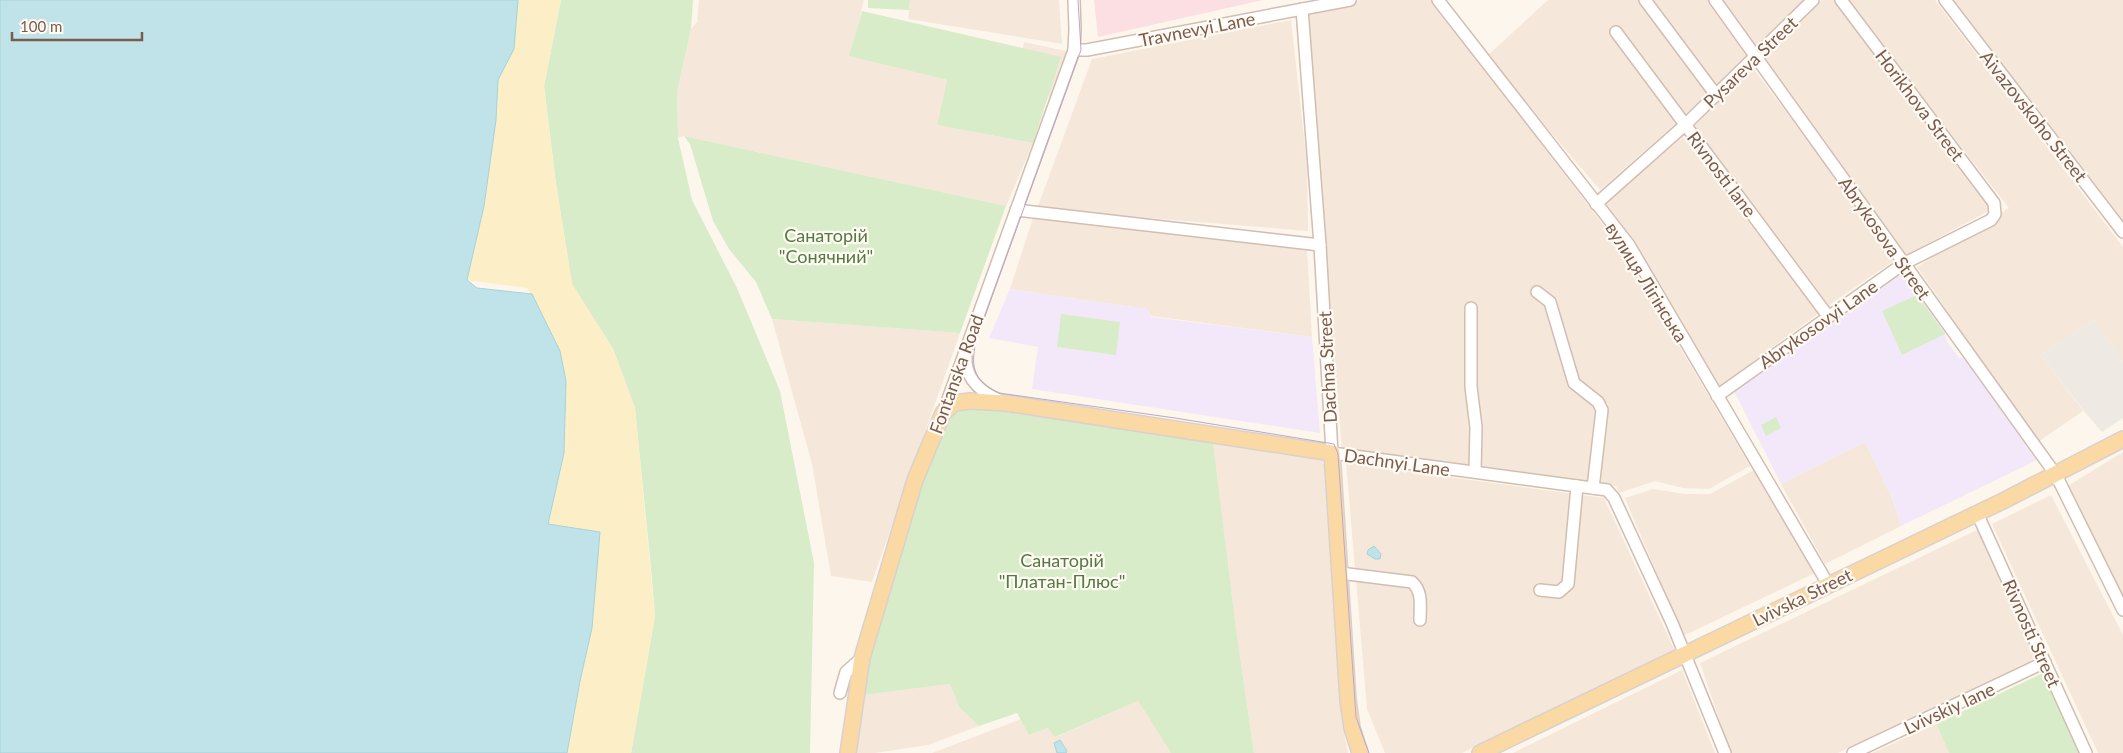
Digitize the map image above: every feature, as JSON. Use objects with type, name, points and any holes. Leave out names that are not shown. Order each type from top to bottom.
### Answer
[{"type":"main road","name":"Dachnyi Lane","points":[[943,413],[954,403],[962,401],[1006,404],[1332,453]]},
{"type":"main road","name":"Fontanska Road","points":[[848,753],[862,658],[915,480],[943,413]]},
{"type":"main road","name":"Lvivska Street","points":[[1480,753],[2056,475],[2123,439]]},
{"type":"main road","name":"Dachna Street","points":[[1332,453],[1348,700],[1352,728],[1360,753]]},
{"type":"street","name":"Fontanska Road","points":[[943,413],[1074,50],[1076,29],[1074,0]]},
{"type":"street","name":"Travnevyi Lane","points":[[1074,50],[1087,50],[1350,0]]},
{"type":"street","name":"вулиця Лігінська","points":[[1438,0],[1628,245],[1828,584]]},
{"type":"street","points":[[1645,0],[1716,95]]},
{"type":"street","name":"Abrykosova Street","points":[[1715,0],[2056,475],[2123,610]]},
{"type":"street","name":"Pysareva Street","points":[[1596,204],[1685,125],[1813,0]]},
{"type":"street","name":"Horikhova Street","points":[[1841,0],[1994,203],[1996,210]]},
{"type":"street","name":"Aivazovskoho Street","points":[[1945,0],[2123,232]]},
{"type":"street","name":"Dachna Street","points":[[1302,10],[1320,245],[1332,453]]},
{"type":"street","name":"Rivnosti lane","points":[[1616,32],[1828,316]]},
{"type":"street","points":[[1016,210],[1320,245]]},
{"type":"street","name":"Abrykosovyi Lane","points":[[1717,396],[1903,264],[1991,220],[1996,210]]},
{"type":"street","points":[[1537,292],[1550,302],[1574,383],[1601,406],[1602,415],[1593,488]]},
{"type":"street","points":[[1471,308],[1471,388],[1476,427],[1474,472]]},
{"type":"street","name":"Dachnyi Lane","points":[[966,348],[965,362],[971,379],[984,394],[1006,404]]},
{"type":"street","name":"Dachnyi Lane","points":[[1332,453],[1608,490],[1612,494],[1686,654],[1725,753]]},
{"type":"street","points":[[1540,590],[1559,592],[1568,584],[1577,486]]},
{"type":"street","name":"Rivnosti Street","points":[[1977,513],[2086,753]]},
{"type":"street","points":[[1340,573],[1412,582],[1418,588],[1420,620]]},
{"type":"street","points":[[840,693],[846,672],[862,658]]},
{"type":"street","name":"Lvivskiy lane","points":[[1853,753],[2045,662]]},
{"type":"shaded area","points":[[699,0],[864,0],[850,56],[947,80],[937,125],[1033,143],[1006,206],[684,136],[678,138],[677,92],[691,29],[697,22]]},
{"type":"shaded area","points":[[910,0],[1059,0],[1062,44],[908,19]]},
{"type":"shaded area","points":[[1094,0],[1263,0],[1098,37]]},
{"type":"shaded area","points":[[1361,0],[1431,0],[1621,248],[1750,466],[1709,489],[1683,488],[1655,481],[1619,493],[1616,486],[1597,485],[1608,404],[1579,385],[1554,299],[1536,288],[1531,292],[1548,304],[1573,390],[1598,407],[1589,483],[1342,450],[1306,10]]},
{"type":"shaded area","points":[[1548,0],[1638,0],[1710,93],[1600,190],[1486,57]]},
{"type":"shaded area","points":[[1648,0],[1711,0],[1752,56],[1717,90]]},
{"type":"shaded area","points":[[1719,0],[1806,0],[1757,51]]},
{"type":"shaded area","points":[[1822,0],[1838,0],[1996,207],[1906,255],[1764,59]]},
{"type":"shaded area","points":[[1846,0],[1935,0],[2123,247],[2123,362],[2094,320],[2041,355],[2083,411],[2038,442],[1917,267],[2009,208]]},
{"type":"shaded area","points":[[1951,0],[2123,0],[2123,221]]},
{"type":"shaded area","points":[[1291,20],[1307,164],[1308,231],[1037,209],[1092,59]]},
{"type":"shaded area","points":[[1024,42],[1075,53],[1060,99],[1014,91]]},
{"type":"shaded area","points":[[1752,67],[1898,258],[1829,305],[1694,127]]},
{"type":"shaded area","points":[[1683,137],[1819,313],[1719,387],[1631,238],[1604,205]]},
{"type":"shaded area","points":[[1034,215],[1307,249],[1312,337],[1151,316],[1147,309],[1010,289]]},
{"type":"shaded area","points":[[1902,272],[1945,333],[1947,342],[1959,358],[1963,358],[1994,396],[2039,459],[1901,526],[1892,498],[1865,442],[1781,484],[1734,391]]},
{"type":"shaded area","points":[[1010,289],[1147,309],[1151,317],[1312,337],[1320,433],[1032,389],[1038,347],[989,338]]},
{"type":"shaded area","points":[[772,319],[960,333],[872,582],[831,576],[812,464]]},
{"type":"shaded area","points":[[2094,320],[2123,362],[2123,418],[2102,432],[2041,355]]},
{"type":"shaded area","points":[[1213,442],[1320,457],[1326,468],[1341,714],[1348,753],[1254,753],[1237,636]]},
{"type":"shaded area","points":[[1865,442],[1892,498],[1901,526],[1825,564],[1781,484]]},
{"type":"shaded area","points":[[2123,452],[2123,597],[2066,487]]},
{"type":"shaded area","points":[[1346,463],[1604,498],[1675,651],[1462,753],[1385,753],[1367,709]]},
{"type":"shaded area","points":[[1754,470],[1815,573],[1683,636],[1625,498],[1653,489],[1685,494],[1710,494]]},
{"type":"shaded area","points":[[2051,495],[2123,635],[2123,753],[2098,753],[1992,524]]},
{"type":"shaded area","points":[[1977,530],[2038,657],[1838,753],[1731,753],[1700,663]]},
{"type":"shaded area","points":[[1682,670],[1715,753],[1513,753]]},
{"type":"shaded area","points":[[950,684],[959,707],[979,726],[928,745],[875,753],[856,753],[864,695]]},
{"type":"shaded area","points":[[1138,701],[1171,753],[932,753],[1021,719],[1029,735],[1048,728],[1056,737]]},
{"type":"shaded area","points":[[1936,724],[1949,753],[1872,753]]},
{"type":"green space","points":[[561,0],[693,0],[691,29],[677,92],[678,138],[692,200],[737,288],[780,391],[814,563],[810,753],[631,753],[655,616],[651,568],[635,408],[613,349],[572,284],[556,184],[544,86]]},
{"type":"green space","points":[[868,0],[910,0],[909,10],[868,8]]},
{"type":"green space","points":[[862,11],[1061,57],[1033,143],[937,125],[947,80],[849,56]]},
{"type":"green space","name":"Санаторій \"Сонячний\"","points":[[684,136],[1006,206],[960,333],[772,319],[756,282],[729,249],[713,221],[690,144]]},
{"type":"green space","points":[[1917,295],[1945,334],[1902,355],[1882,311]]},
{"type":"green space","points":[[1061,314],[1120,322],[1116,355],[1057,347]]},
{"type":"green space","name":"Санаторій \"Платан-Плюс\"","points":[[964,406],[1213,442],[1237,636],[1254,753],[1171,753],[1138,701],[1055,737],[1048,728],[1029,735],[1017,713],[979,726],[959,707],[950,684],[864,695],[864,680],[920,486],[951,409]]},
{"type":"green space","points":[[1776,417],[1781,428],[1766,436],[1761,425]]},
{"type":"green space","points":[[2045,672],[2080,753],[1949,753],[1936,724]]},
{"type":"sand","points":[[518,0],[561,0],[544,86],[556,184],[572,284],[613,349],[635,408],[655,616],[631,753],[567,753],[592,628],[599,532],[548,524],[564,453],[550,329],[527,288],[466,280],[484,206],[496,120],[498,80],[514,49]]},
{"type":"water","points":[[0,0],[518,0],[514,49],[498,80],[496,120],[484,206],[467,280],[477,288],[532,294],[560,351],[566,381],[564,453],[548,524],[600,532],[592,628],[567,753],[0,753]]},
{"type":"water","points":[[1374,546],[1381,554],[1380,559],[1375,559],[1367,554],[1368,550]]},
{"type":"water","points":[[1060,740],[1067,751],[1066,753],[1057,753],[1054,743]]},
{"type":"tram line","points":[[1078,0],[1081,50],[977,338],[974,356],[975,371],[983,383],[999,393],[1175,418],[1334,444],[1338,454],[1356,717],[1369,753]]}]
